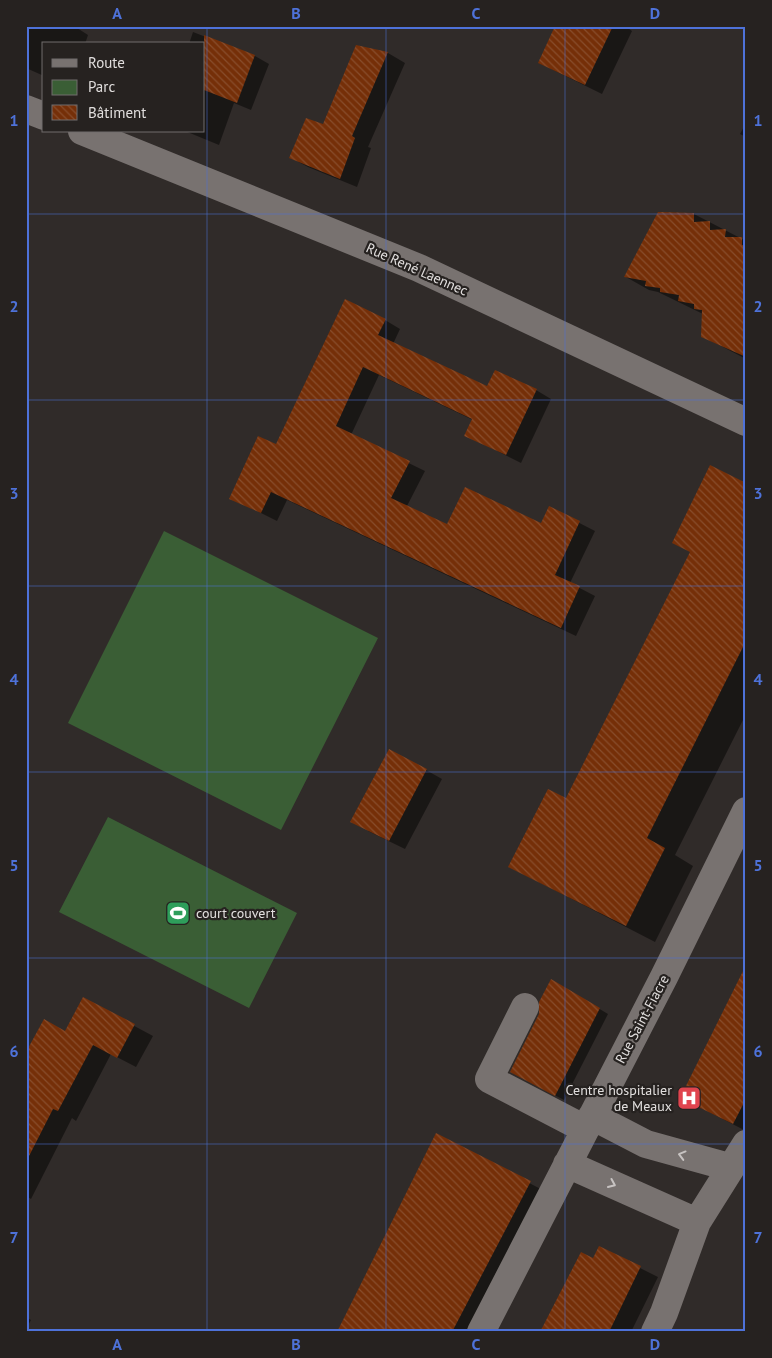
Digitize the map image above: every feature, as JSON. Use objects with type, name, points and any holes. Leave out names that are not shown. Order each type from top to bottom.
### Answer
[{"type":"street","points":[[26,109],[42,115]]},
{"type":"street","name":"Rue René Laennec","points":[[84,132],[419,268],[746,422]]},
{"type":"street","name":"Rue Saint-Fiacre","points":[[481,1332],[664,977],[746,811]]},
{"type":"street","points":[[525,1007],[489,1079],[588,1122],[646,1144],[729,1168]]},
{"type":"street","points":[[654,1332],[664,1314],[697,1222],[729,1168],[746,1144]]},
{"type":"street","points":[[567,1164],[697,1222]]},
{"type":"green space","points":[[164,531],[378,638],[281,830],[68,723]]},
{"type":"green space","name":"court couvert","points":[[108,817],[297,913],[249,1008],[59,912]]},
{"type":"building","points":[[555,26],[613,26],[585,85],[538,63]]},
{"type":"building","points":[[204,35],[255,55],[237,103],[205,90]]},
{"type":"building","points":[[356,45],[388,52],[352,136],[355,138],[340,179],[289,158],[306,118],[323,124]]},
{"type":"building","points":[[658,212],[694,213],[694,222],[710,221],[710,230],[726,229],[725,237],[742,237],[742,245],[746,245],[746,357],[701,337],[702,310],[694,309],[694,304],[678,301],[679,295],[660,292],[660,288],[645,286],[646,281],[624,277]]},
{"type":"building","points":[[345,299],[386,319],[378,335],[487,386],[495,370],[537,389],[506,455],[464,436],[472,419],[363,367],[336,426],[410,461],[391,498],[447,524],[465,487],[541,523],[549,506],[580,521],[555,575],[580,586],[561,628],[271,492],[261,513],[229,499],[258,436],[276,444]]},
{"type":"building","points":[[710,465],[746,483],[746,641],[647,838],[665,848],[626,926],[508,867],[548,789],[566,798],[690,552],[672,543]]},
{"type":"building","points":[[389,749],[427,769],[389,841],[350,822]]},
{"type":"building","points":[[746,965],[746,1099],[733,1124],[680,1098]]},
{"type":"building","points":[[551,979],[600,1008],[555,1096],[510,1072],[539,1014],[539,1002]]},
{"type":"building","points":[[83,997],[135,1024],[117,1058],[93,1045],[58,1111],[53,1109],[26,1162],[26,1052],[44,1019],[65,1031]]},
{"type":"building","points":[[436,1133],[531,1181],[452,1332],[337,1332]]},
{"type":"building","points":[[599,1246],[641,1266],[609,1332],[540,1332],[581,1252],[593,1258]]},
{"type":"place","name":"court couvert","points":[[178,913]]},
{"type":"place","name":"Centre hospitalier de Meaux","points":[[689,1098]]}]
